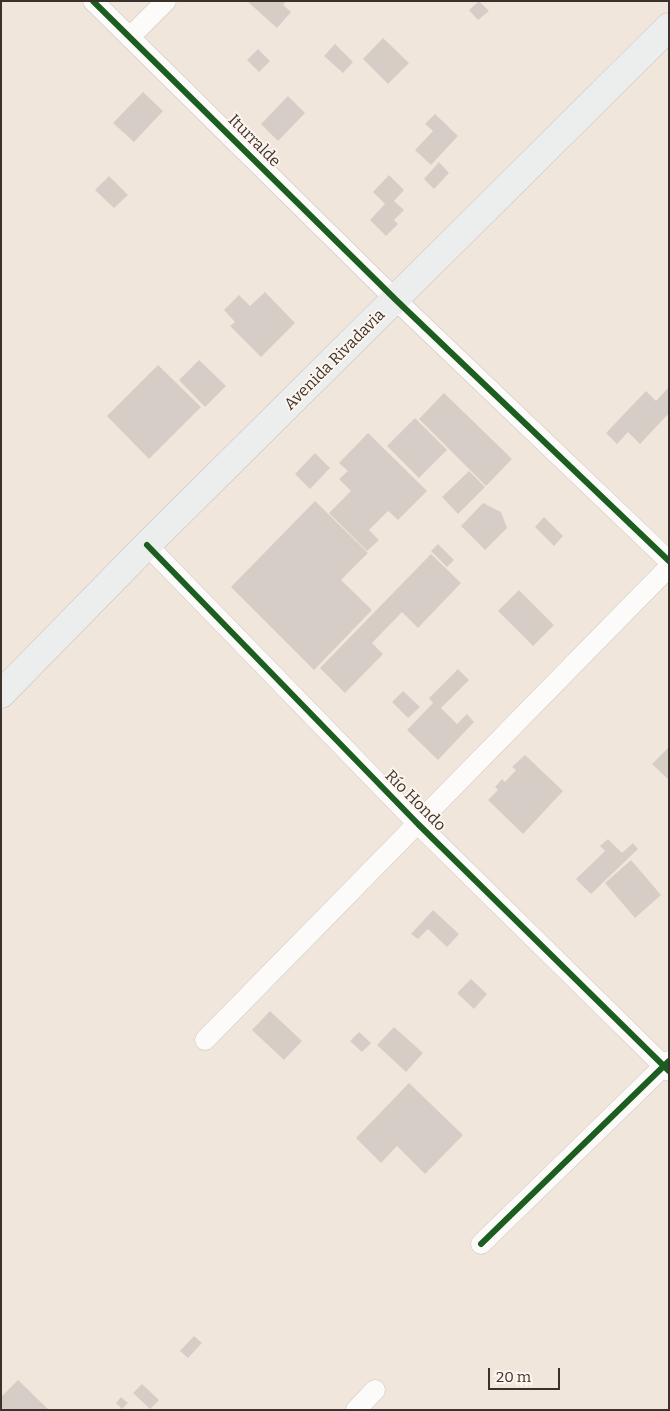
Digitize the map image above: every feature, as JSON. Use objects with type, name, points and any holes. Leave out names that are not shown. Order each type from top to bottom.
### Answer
[{"type":"main road","name":"Avenida Rivadavia","points":[[1,694],[148,545],[669,27]]},
{"type":"street","name":"Iturralde","points":[[93,1],[396,300],[669,561]]},
{"type":"street","points":[[130,37],[166,1]]},
{"type":"street","name":"Río Hondo","points":[[148,545],[418,824],[667,1066]]},
{"type":"street","points":[[206,1040],[669,567]]},
{"type":"street","points":[[481,1244],[667,1066]]},
{"type":"street","points":[[356,1410],[375,1390]]},
{"type":"building","points":[[247,1],[286,1],[283,5],[291,12],[277,28]]},
{"type":"building","points":[[479,1],[489,11],[478,20],[469,10]]},
{"type":"building","points":[[383,38],[409,63],[388,84],[363,59]]},
{"type":"building","points":[[335,44],[353,62],[343,73],[324,56]]},
{"type":"building","points":[[258,49],[270,61],[259,72],[247,60]]},
{"type":"building","points":[[143,92],[163,111],[134,142],[113,123]]},
{"type":"building","points":[[288,96],[305,113],[278,141],[261,124]]},
{"type":"building","points":[[435,114],[458,136],[431,165],[415,150],[433,131],[425,124]]},
{"type":"building","points":[[439,162],[449,173],[434,189],[424,179]]},
{"type":"building","points":[[389,175],[404,190],[394,201],[404,210],[394,220],[398,224],[386,236],[370,220],[385,204],[373,192]]},
{"type":"building","points":[[109,176],[128,195],[114,208],[95,190]]},
{"type":"building","points":[[265,292],[295,323],[261,357],[230,326],[235,322],[224,310],[239,295],[250,306]]},
{"type":"building","points":[[199,360],[226,386],[205,407],[179,380]]},
{"type":"building","points":[[158,365],[201,407],[149,459],[107,416]]},
{"type":"building","points":[[669,387],[669,413],[640,444],[628,432],[617,444],[606,433],[646,391],[656,401]]},
{"type":"building","points":[[444,393],[512,459],[486,486],[419,419]]},
{"type":"building","points":[[415,418],[447,450],[419,478],[387,446]]},
{"type":"building","points":[[368,433],[427,491],[398,520],[370,494],[388,511],[369,530],[379,540],[367,551],[329,513],[351,491],[339,479],[348,471],[339,463]]},
{"type":"building","points":[[315,453],[330,468],[310,489],[295,474]]},
{"type":"building","points":[[469,471],[485,487],[458,514],[442,497]]},
{"type":"building","points":[[315,501],[368,553],[341,580],[372,610],[314,670],[231,587]]},
{"type":"building","points":[[483,503],[501,512],[507,528],[485,550],[461,526]]},
{"type":"building","points":[[544,517],[563,536],[554,546],[535,527]]},
{"type":"building","points":[[438,544],[454,560],[447,567],[431,551]]},
{"type":"building","points":[[431,554],[461,583],[418,628],[402,612],[372,643],[383,654],[345,693],[320,668]]},
{"type":"building","points":[[519,590],[554,625],[533,646],[498,611]]},
{"type":"building","points":[[458,669],[469,680],[441,708],[457,724],[467,714],[474,722],[438,760],[407,730],[433,703],[429,698]]},
{"type":"building","points":[[403,691],[420,707],[408,718],[392,702]]},
{"type":"building","points":[[669,747],[669,780],[652,764]]},
{"type":"building","points":[[525,755],[563,791],[523,834],[488,800],[498,790],[495,787],[502,779],[505,782],[516,770],[512,767]]},
{"type":"building","points":[[608,839],[622,853],[633,843],[638,849],[591,894],[576,879],[605,851],[600,846]]},
{"type":"building","points":[[631,860],[661,895],[635,918],[605,883]]},
{"type":"building","points":[[433,910],[459,934],[447,947],[428,929],[418,939],[411,934]]},
{"type":"building","points":[[471,979],[487,994],[474,1009],[457,993]]},
{"type":"building","points":[[270,1011],[302,1041],[284,1060],[252,1030]]},
{"type":"building","points":[[394,1027],[423,1053],[406,1072],[377,1045]]},
{"type":"building","points":[[359,1032],[371,1043],[362,1052],[350,1041]]},
{"type":"building","points":[[409,1083],[463,1135],[425,1174],[397,1146],[381,1163],[356,1138]]},
{"type":"building","points":[[194,1336],[202,1343],[188,1358],[180,1351]]},
{"type":"building","points":[[18,1380],[49,1410],[1,1410],[1,1397]]},
{"type":"building","points":[[142,1384],[159,1400],[150,1409],[133,1393]]},
{"type":"building","points":[[121,1397],[128,1403],[122,1409],[116,1403]]},
{"type":"cycle path","points":[[93,1],[396,300],[669,561]]},
{"type":"cycle path","points":[[147,545],[418,824],[669,1071]]},
{"type":"cycle path","points":[[481,1244],[669,1061]]}]
